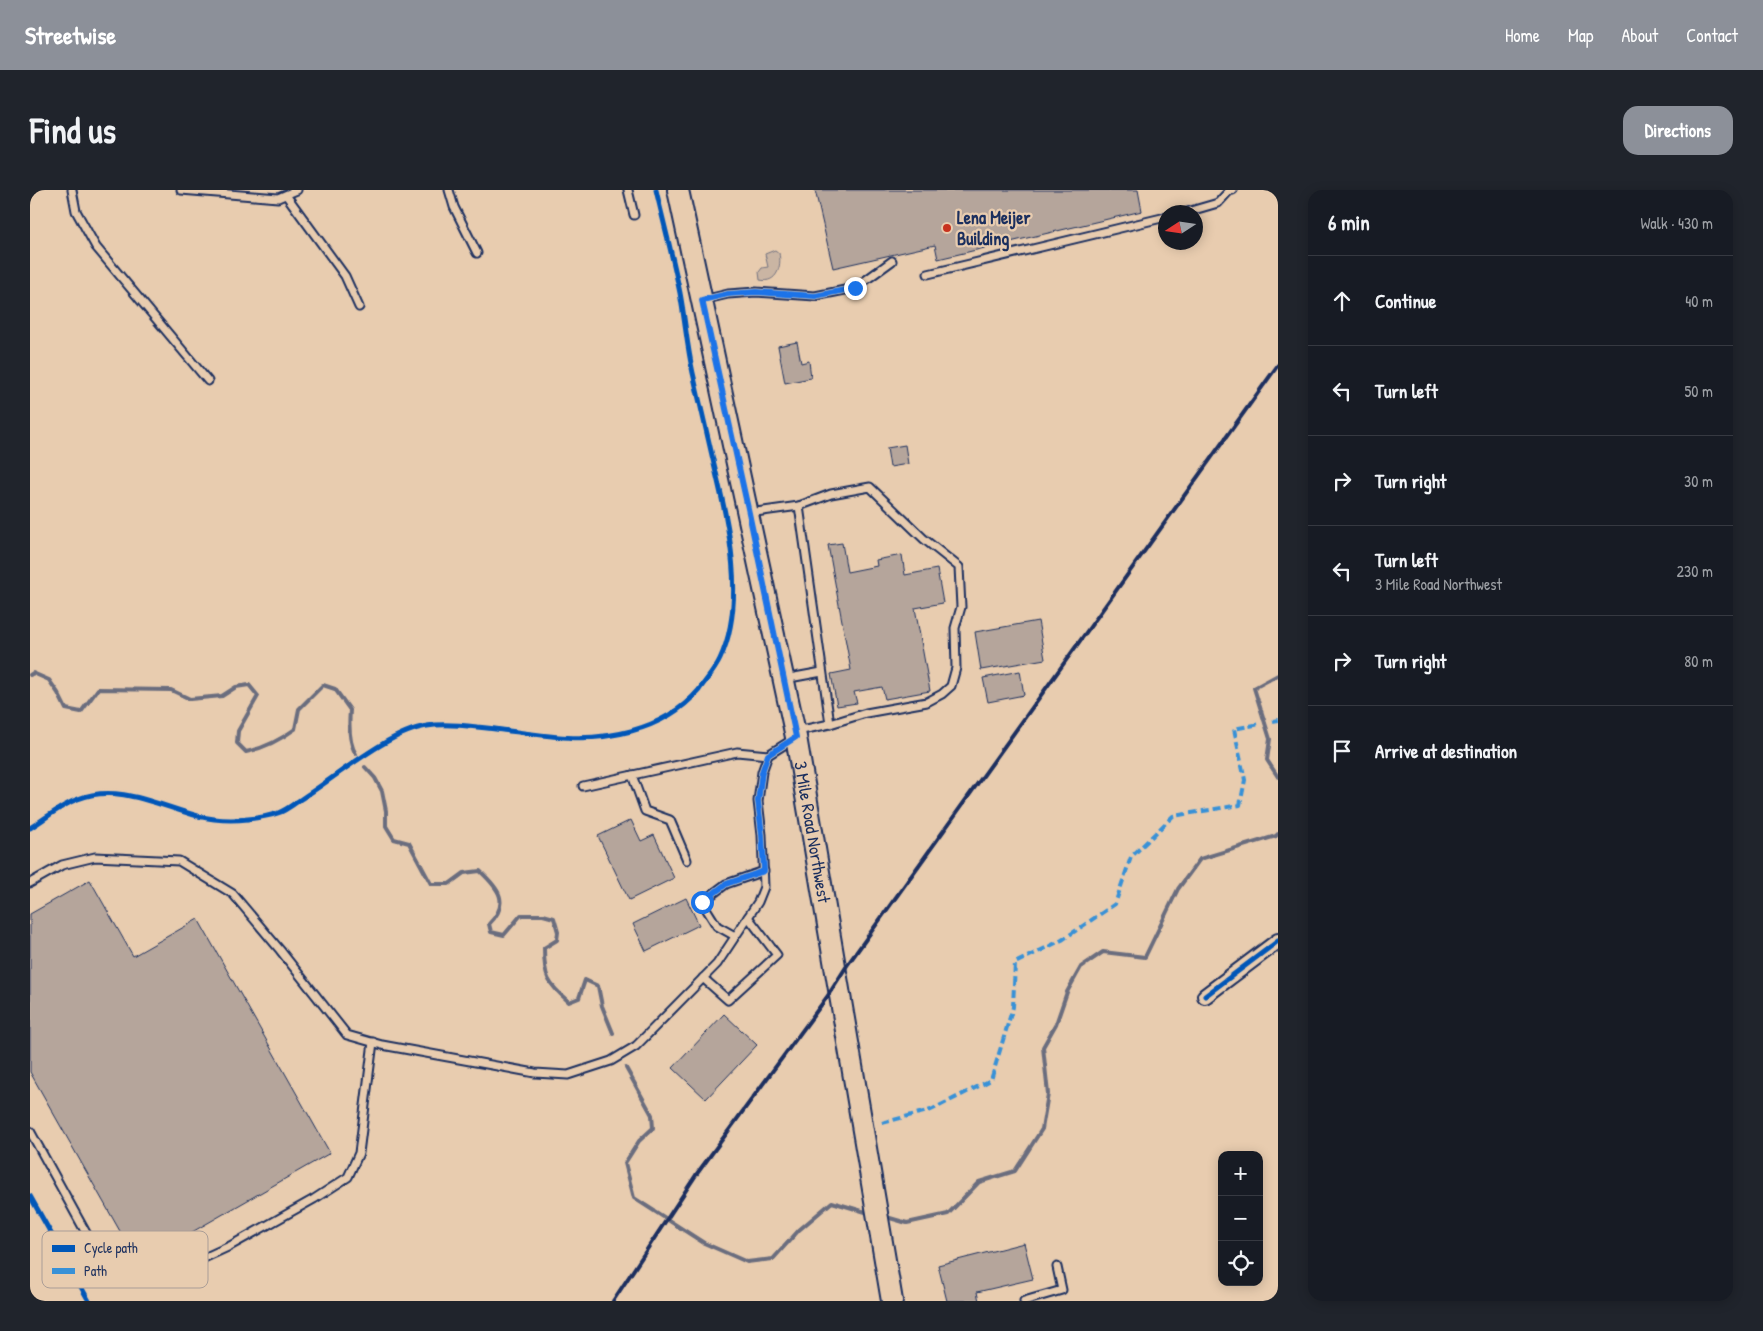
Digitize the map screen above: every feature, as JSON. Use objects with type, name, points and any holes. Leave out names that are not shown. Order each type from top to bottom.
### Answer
[{"type":"main road","name":"3 Mile Road Northwest","points":[[678,190],[796,734],[892,1301]]},
{"type":"street","points":[[1205,996],[1278,941]]},
{"type":"lane","points":[[72,190],[76,211],[96,247],[208,381]]},
{"type":"lane","points":[[181,190],[278,198],[297,190]]},
{"type":"lane","points":[[449,190],[454,207],[477,253]]},
{"type":"lane","points":[[628,190],[634,215]]},
{"type":"lane","points":[[1203,207],[1218,203],[1230,190]]},
{"type":"lane","points":[[286,195],[345,276],[359,306]]},
{"type":"lane","points":[[928,274],[1158,219]]},
{"type":"lane","points":[[702,300],[728,294],[756,292],[815,296],[855,288],[892,261]]},
{"type":"lane","points":[[30,883],[62,865],[95,857],[179,861],[233,894],[280,950],[346,1035],[373,1042],[535,1073],[568,1075],[611,1061],[636,1046],[717,964],[758,902],[764,887],[764,871],[758,801],[762,772],[768,755],[796,734],[866,714],[927,702],[942,694],[951,686],[956,668],[955,628],[961,607],[959,566],[924,539],[870,487],[831,494],[799,506],[749,513]]},
{"type":"lane","points":[[799,506],[830,724]]},
{"type":"lane","points":[[784,679],[822,672]]},
{"type":"lane","points":[[583,786],[737,752],[768,755]]},
{"type":"lane","points":[[632,775],[645,811],[670,820],[688,860]]},
{"type":"lane","points":[[735,936],[717,926],[702,902],[726,884],[764,871]]},
{"type":"lane","points":[[702,978],[728,1000],[777,955],[748,917]]},
{"type":"lane","points":[[208,1256],[230,1246],[314,1199],[348,1177],[359,1153],[373,1042]]},
{"type":"lane","points":[[30,1131],[85,1231]]},
{"type":"lane","points":[[1024,1301],[1062,1290],[1057,1266]]},
{"type":"shaded area","points":[[775,250],[779,253],[780,258],[777,273],[771,279],[766,281],[760,280],[759,272],[762,268],[768,267],[765,254]]},
{"type":"building","name":"Lena Meijer Building","points":[[815,190],[1138,190],[1142,211],[938,259],[935,245],[833,268]]},
{"type":"building","points":[[797,342],[801,363],[809,361],[811,378],[785,383],[778,346]]},
{"type":"building","points":[[905,445],[908,464],[890,467],[887,448]]},
{"type":"building","points":[[842,543],[847,572],[877,566],[876,560],[902,555],[905,575],[937,569],[943,603],[915,608],[930,691],[885,699],[882,687],[854,692],[857,703],[837,706],[831,674],[851,670],[828,545]]},
{"type":"building","points":[[1038,621],[1045,659],[981,670],[975,632]]},
{"type":"building","points":[[1020,671],[1024,695],[988,702],[983,678]]},
{"type":"building","points":[[631,820],[641,841],[654,835],[674,878],[629,900],[598,836]]},
{"type":"building","points":[[90,880],[133,956],[198,919],[330,1153],[194,1231],[120,1231],[30,1072],[30,914]]},
{"type":"building","points":[[686,898],[699,925],[646,951],[633,924]]},
{"type":"building","points":[[724,1014],[757,1045],[706,1099],[673,1068]]},
{"type":"building","points":[[1024,1243],[1033,1279],[977,1292],[979,1301],[947,1301],[938,1265]]},
{"type":"waterway","points":[[30,675],[33,673],[49,680],[66,709],[81,712],[98,689],[171,690],[190,699],[222,696],[236,687],[249,685],[258,696],[238,731],[237,743],[246,752],[272,743],[295,729],[299,709],[323,685],[335,689],[350,710],[350,738],[356,754]]},
{"type":"waterway","points":[[1278,675],[1254,688],[1270,739],[1267,760],[1278,777]]},
{"type":"waterway","points":[[365,767],[375,778],[382,791],[386,811],[386,826],[394,839],[409,843],[431,884],[449,884],[464,873],[480,871],[497,889],[501,902],[496,916],[489,924],[491,932],[504,935],[521,915],[543,915],[554,918],[558,932],[557,940],[544,948],[548,979],[556,990],[569,1002],[579,998],[585,980],[598,986],[602,1006],[613,1033]]},
{"type":"waterway","points":[[883,1216],[907,1223],[948,1214],[979,1182],[1015,1171],[1042,1129],[1048,1094],[1043,1047],[1056,1024],[1067,992],[1081,967],[1103,952],[1145,957],[1178,889],[1200,859],[1278,834]]},
{"type":"waterway","points":[[626,1068],[652,1115],[653,1128],[639,1141],[625,1163],[634,1198],[704,1243],[747,1262],[773,1259],[799,1230],[832,1202],[869,1213]]},
{"type":"railway","points":[[613,1301],[696,1175],[827,997],[848,964],[1278,365]]},
{"type":"marked path","points":[[1273,721],[1278,720]]},
{"type":"marked path","points":[[882,1123],[931,1110],[991,1080],[1013,1007],[1015,963],[1062,940],[1115,904],[1131,857],[1173,816],[1240,805],[1245,780],[1234,729],[1260,724]]},
{"type":"cycle path","points":[[30,828],[59,808],[78,799],[108,794],[138,798],[198,816],[223,820],[263,817],[285,810],[380,745],[412,730],[433,725],[452,725],[573,738],[611,735],[641,728],[668,716],[692,698],[720,659],[728,636],[734,587],[725,511],[691,363],[680,293],[656,190]]},
{"type":"cycle path","points":[[1205,996],[1278,941]]},
{"type":"cycle path","points":[[30,1196],[50,1231]]},
{"type":"cycle path","points":[[82,1288],[89,1301]]},
{"type":"place","name":"Lena Meijer Building","points":[[947,228]]},
{"type":"route","points":[[702,902],[726,884],[764,871],[758,801],[762,772],[768,755],[796,737],[702,300],[728,294],[756,292],[815,296],[855,288]]}]
